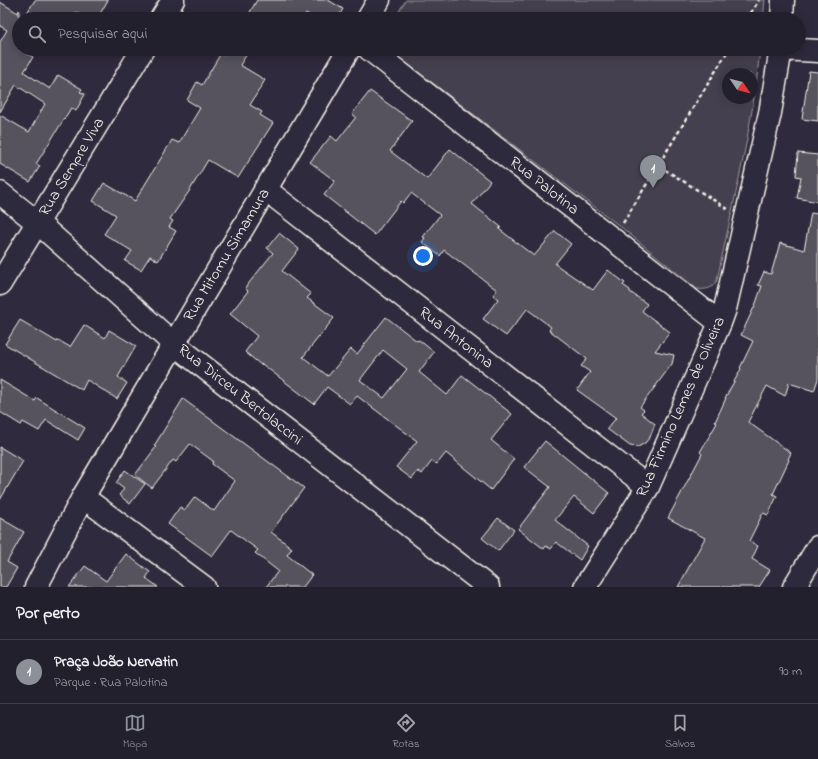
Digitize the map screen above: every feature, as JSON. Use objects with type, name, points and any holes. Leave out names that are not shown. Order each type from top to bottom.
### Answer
[{"type":"street","points":[[165,12],[173,0]]},
{"type":"street","points":[[372,12],[379,0]]},
{"type":"street","points":[[782,12],[783,0]]},
{"type":"street","points":[[806,50],[818,51]]},
{"type":"street","name":"Rua Sempre Viva","points":[[0,284],[139,56]]},
{"type":"street","name":"Rua Mitomu Simamura","points":[[36,587],[83,497],[345,56]]},
{"type":"street","name":"Rua Palotina","points":[[378,56],[720,323]]},
{"type":"street","name":"Rua Firmino Lemes de Oliveira","points":[[585,587],[648,487],[720,323],[770,113],[780,56]]},
{"type":"street","name":"Rua Antonina","points":[[265,189],[648,487]]},
{"type":"street","name":"Rua Dirceu Bertolaccini","points":[[0,193],[38,223],[174,344],[488,587]]},
{"type":"street","points":[[83,497],[204,587]]},
{"type":"street","points":[[794,587],[818,546]]},
{"type":"path","points":[[751,12],[759,0]]},
{"type":"path","points":[[620,227],[659,166],[725,56]]},
{"type":"path","points":[[659,166],[732,212]]},
{"type":"shaded area","points":[[406,0],[765,0],[764,12],[398,12]]},
{"type":"shaded area","points":[[397,56],[759,56],[758,68],[722,68],[722,104],[753,104],[717,280],[709,288],[697,289],[621,227]]},
{"type":"building","points":[[35,0],[108,0],[101,12],[27,12]]},
{"type":"building","points":[[257,0],[328,0],[343,9],[341,12],[250,12]]},
{"type":"building","points":[[0,2],[16,12],[12,12],[12,56],[33,57],[24,72],[50,89],[58,75],[82,89],[80,92],[85,94],[76,111],[71,108],[36,164],[40,166],[30,182],[0,164],[0,115],[29,132],[45,104],[16,85],[0,112],[0,42],[7,30],[0,26]]},
{"type":"building","points":[[219,56],[246,56],[240,65],[265,80],[250,105],[262,112],[260,115],[273,123],[238,178],[208,160],[170,219],[173,221],[169,227],[176,231],[158,261],[150,256],[141,270],[125,261],[132,251],[104,234],[116,215],[93,201],[104,183],[135,201],[172,140],[179,143],[200,108],[187,100],[197,82],[202,85]]},
{"type":"building","points":[[809,71],[818,72],[818,121],[802,119]]},
{"type":"building","points":[[370,91],[412,121],[390,151],[427,179],[450,149],[490,181],[472,204],[501,227],[499,229],[534,256],[555,231],[571,244],[555,264],[593,290],[608,270],[625,283],[623,285],[630,290],[630,292],[647,304],[642,311],[670,332],[655,351],[674,355],[672,364],[640,407],[644,410],[641,413],[655,424],[650,437],[645,443],[638,447],[630,446],[607,429],[616,418],[577,390],[590,372],[581,366],[587,359],[549,330],[551,327],[527,309],[506,336],[483,319],[498,299],[493,295],[497,290],[444,250],[440,256],[422,242],[425,238],[423,237],[440,215],[411,193],[403,203],[401,201],[375,235],[324,195],[335,181],[310,162],[331,136],[337,141],[356,117],[352,114]]},
{"type":"building","points":[[798,153],[818,155],[818,202],[797,198],[801,177],[796,176]]},
{"type":"building","points":[[811,213],[818,214],[818,379],[814,391],[789,383],[785,396],[767,386],[748,422],[791,453],[773,494],[777,496],[768,515],[763,513],[749,541],[758,546],[752,559],[770,570],[759,587],[678,587],[705,538],[668,518],[702,454],[700,452],[717,423],[715,422],[725,398],[741,369],[740,368],[753,341],[741,335],[756,303],[762,286],[758,285],[764,272],[771,274],[780,243],[804,250]]},
{"type":"building","points":[[279,233],[299,249],[282,271],[311,294],[307,298],[334,318],[303,357],[328,376],[351,349],[357,354],[386,317],[434,352],[419,372],[447,395],[462,375],[512,414],[491,440],[514,459],[491,490],[446,453],[437,464],[432,461],[422,474],[418,471],[412,479],[396,467],[417,441],[357,396],[350,404],[327,387],[314,404],[245,352],[257,336],[230,314],[248,291],[245,288],[273,253],[267,248]],"holes":[[[383,350],[407,369],[384,398],[360,380]]]},
{"type":"building","points":[[20,320],[57,342],[58,340],[70,347],[84,325],[105,338],[109,330],[136,346],[118,377],[127,383],[117,399],[87,380],[82,390],[5,344]]},
{"type":"building","points":[[0,380],[35,401],[37,398],[85,428],[78,440],[46,420],[39,431],[23,422],[21,425],[0,412]]},
{"type":"building","points":[[183,399],[304,488],[271,532],[292,548],[287,555],[312,575],[303,587],[266,587],[278,571],[255,553],[258,550],[231,530],[212,556],[168,524],[180,507],[185,510],[195,497],[214,511],[235,481],[212,464],[213,461],[190,444],[176,462],[173,460],[152,488],[135,475],[156,447],[154,446]]},
{"type":"building","points":[[545,441],[609,493],[594,513],[574,497],[555,520],[588,546],[580,560],[556,542],[551,549],[546,546],[544,549],[518,529],[550,487],[524,467]]},
{"type":"building","points":[[0,447],[23,461],[0,500]]},
{"type":"building","points":[[125,470],[145,484],[130,504],[119,495],[124,489],[116,483]]},
{"type":"building","points":[[0,518],[24,532],[7,562],[17,568],[6,587],[0,587]]},
{"type":"building","points":[[498,518],[514,530],[498,551],[482,538]]},
{"type":"building","points":[[126,554],[150,572],[146,578],[158,587],[69,587],[85,566],[106,581]]},
{"type":"place","name":"Praça João Nervatin","points":[[653,188]]}]
